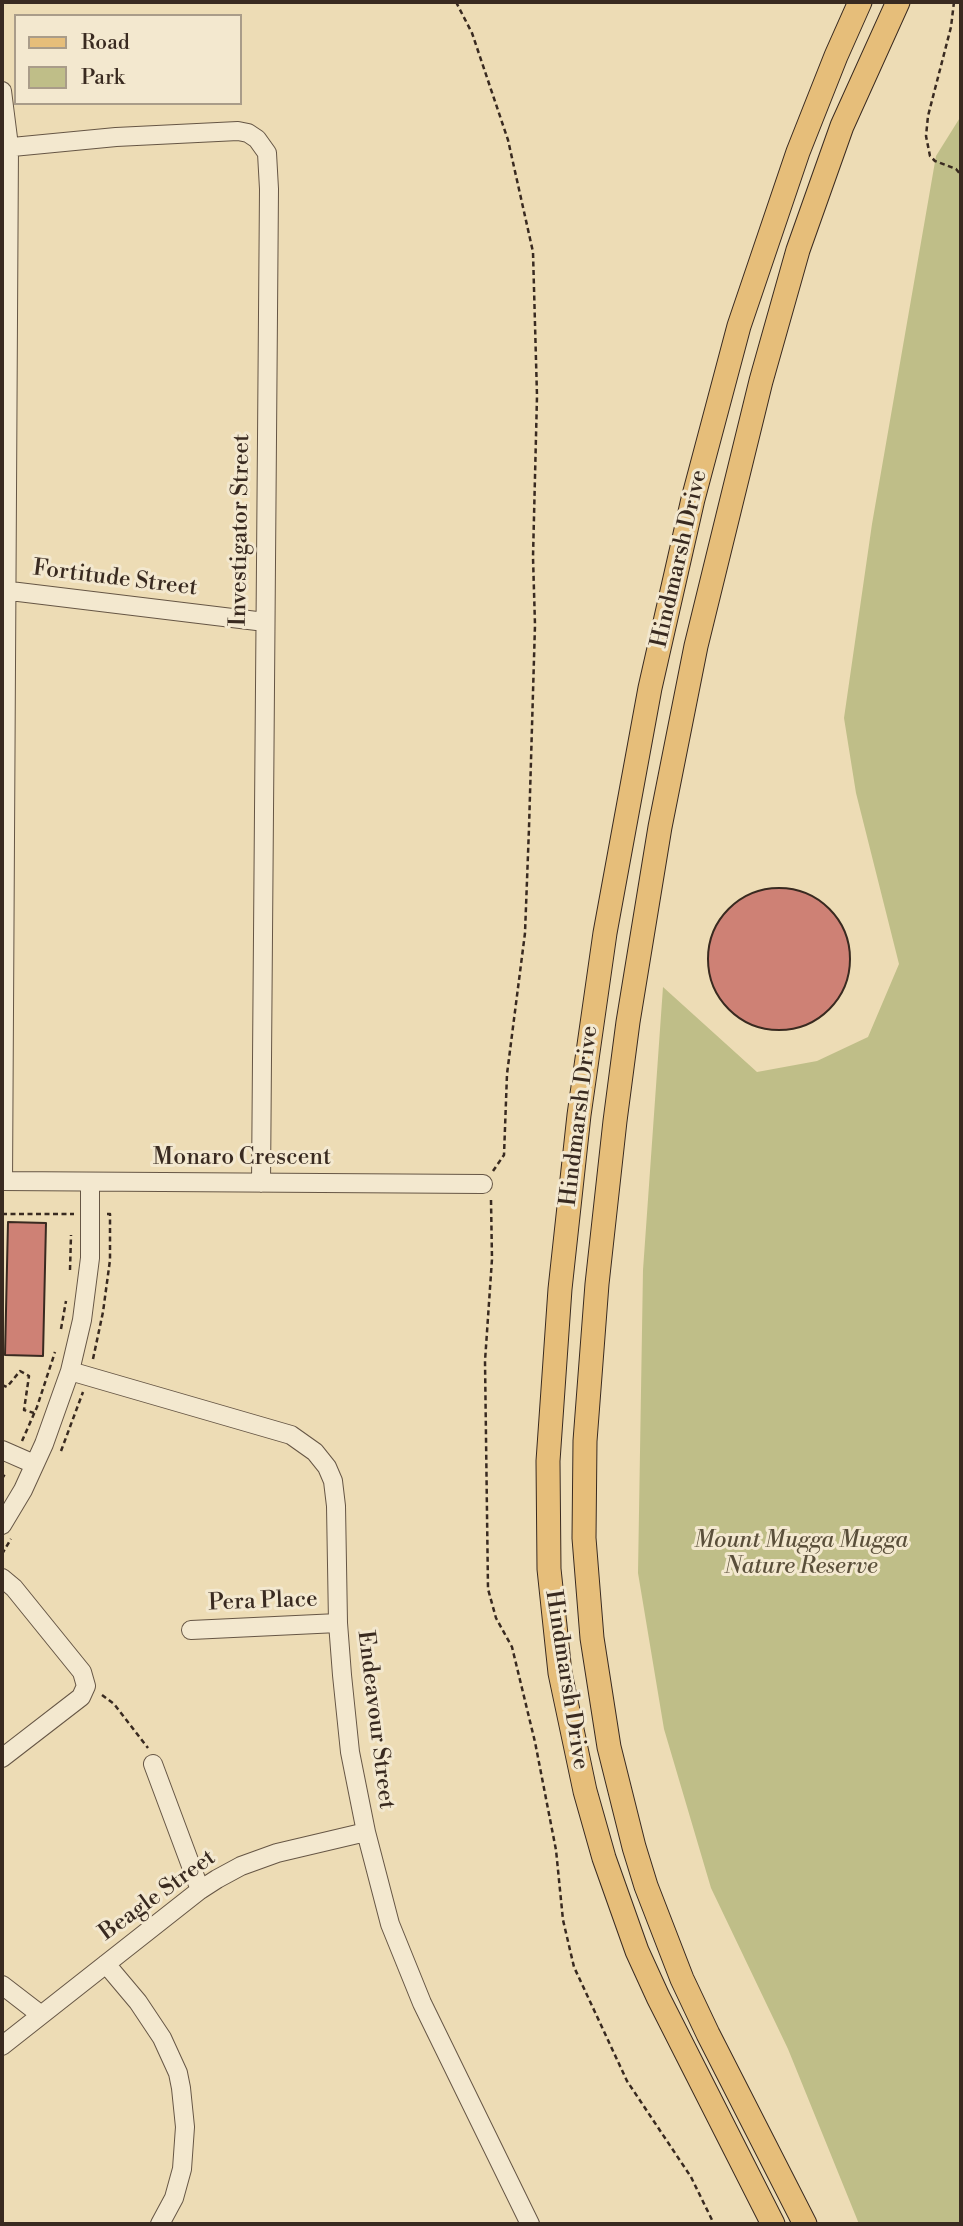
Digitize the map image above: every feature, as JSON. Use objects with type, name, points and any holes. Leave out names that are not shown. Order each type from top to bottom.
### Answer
[{"type":"main road","name":"Hindmarsh Drive","points":[[774,2224],[658,1997],[637,1951],[604,1858],[585,1791],[559,1663],[549,1569],[548,1461],[567,1214],[590,1034],[623,829],[657,656],[693,499],[739,326],[798,152],[835,56],[860,2]]},
{"type":"main road","name":"Hindmarsh Drive","points":[[805,2224],[682,1979],[634,1847],[609,1747],[592,1638],[584,1538],[585,1441],[597,1284],[626,1034],[660,827],[691,668],[758,394],[798,250],[842,126],[897,7]]},
{"type":"street","points":[[2,91],[5,147],[3,1181]]},
{"type":"street","name":"Investigator Street","points":[[5,147],[116,136],[237,131],[248,133],[264,146],[267,153],[261,1183]]},
{"type":"street","name":"Fortitude Street","points":[[4,590],[265,622]]},
{"type":"street","name":"Monaro Crescent","points":[[3,1181],[483,1184]]},
{"type":"street","points":[[2,1525],[23,1490],[54,1418],[70,1371],[90,1258],[90,1182]]},
{"type":"street","name":"Endeavour Street","points":[[70,1371],[291,1435],[315,1452],[327,1467],[335,1488],[338,1623],[350,1752],[366,1832],[390,1924],[422,2003],[530,2224]]},
{"type":"street","points":[[8,1453],[34,1465]]},
{"type":"street","points":[[2,1578],[14,1588],[82,1672],[86,1686],[81,1697],[2,1758]]},
{"type":"street","name":"Pera Place","points":[[191,1630],[338,1623]]},
{"type":"street","points":[[153,1764],[200,1890]]},
{"type":"street","name":"Beagle Street","points":[[2,2046],[200,1890],[241,1866],[259,1859],[366,1832]]},
{"type":"street","points":[[106,1964],[138,2002],[162,2038],[178,2073],[185,2127],[182,2169],[174,2197],[160,2224]]},
{"type":"street","points":[[2,1985],[41,2015]]},
{"type":"path","points":[[456,2],[472,33],[508,141],[533,252],[537,396],[533,557],[535,625],[525,933],[507,1074],[505,1154],[483,1184],[492,1201],[492,1259],[485,1361],[488,1589],[496,1618],[512,1647],[520,1676],[551,1823],[563,1920],[574,1967],[627,2081],[691,2177],[714,2224]]},
{"type":"path","points":[[958,2],[926,135],[930,156],[935,161],[956,169],[961,175]]},
{"type":"path","points":[[2,1214],[110,1214]]},
{"type":"path","points":[[69,1282],[72,1227]]},
{"type":"path","points":[[60,1332],[67,1294]]},
{"type":"path","points":[[2,1479],[8,1453],[34,1413],[58,1344]]},
{"type":"path","points":[[2,1385],[7,1387],[20,1371],[29,1376],[24,1410],[34,1413]]},
{"type":"green space","name":"Mount Mugga Mugga Nature Reserve","points":[[961,116],[961,2224],[859,2224],[788,2049],[711,1888],[664,1729],[638,1573],[643,1270],[663,987],[757,1072],[817,1061],[868,1037],[899,964],[856,793],[844,718],[872,524],[936,156]]},
{"type":"building","points":[[779,888],[806,894],[829,909],[844,932],[850,959],[844,986],[829,1009],[806,1024],[779,1030],[752,1024],[729,1009],[714,986],[708,959],[714,932],[729,909],[752,894]]},
{"type":"building","points":[[8,1222],[46,1223],[43,1356],[5,1355]]}]
